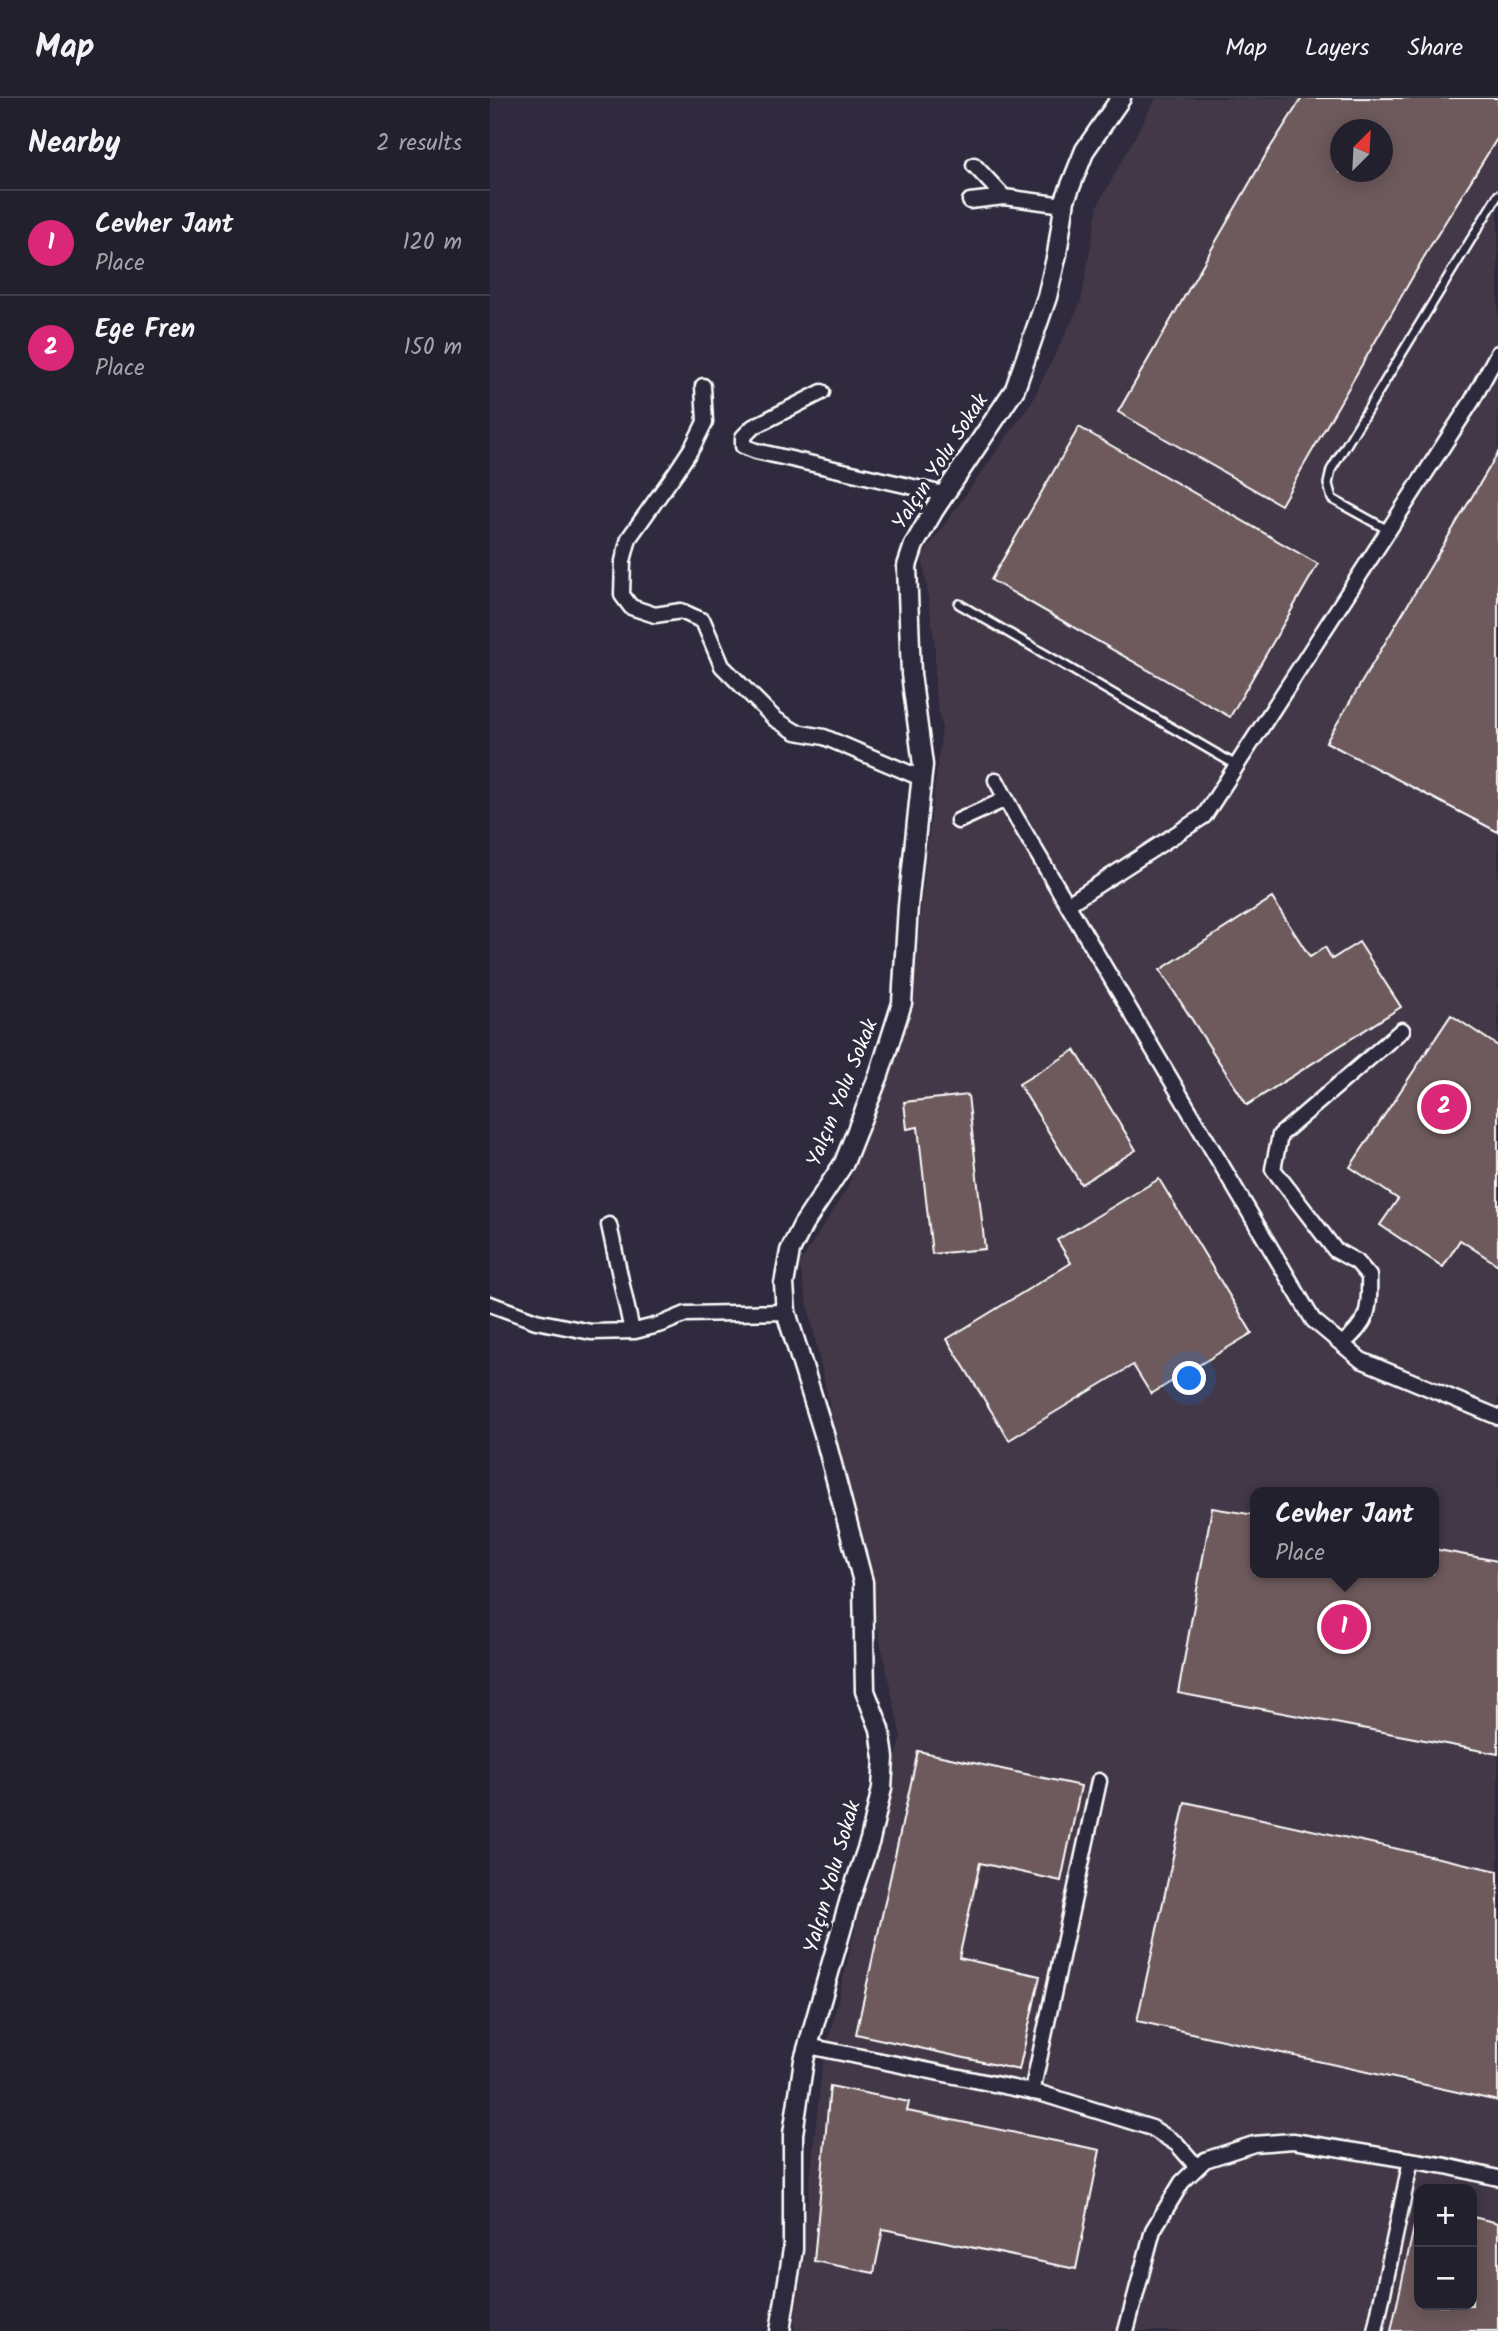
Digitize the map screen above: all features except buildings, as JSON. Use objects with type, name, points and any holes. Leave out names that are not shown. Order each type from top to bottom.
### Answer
[{"type":"street","name":"Yalçın Yolu Sokak","points":[[780,2331],[793,2249],[793,2134],[804,2060],[850,1899],[870,1840],[882,1788],[884,1758],[880,1729],[865,1691],[863,1582],[824,1434],[786,1312],[784,1284],[790,1251],[803,1225],[844,1163],[879,1075],[902,1003],[908,906],[923,765],[911,674],[908,566],[914,545],[944,494],[1016,389],[1047,298],[1064,205],[1085,150],[1121,98]]},
{"type":"street","points":[[974,165],[1004,197]]},
{"type":"street","points":[[970,201],[1004,197],[1064,205]]},
{"type":"street","points":[[1068,904],[1203,816],[1472,401],[1498,353]]},
{"type":"street","points":[[703,386],[705,422],[682,463],[629,538],[623,561],[622,595],[631,607],[655,615],[681,611],[703,621],[722,666],[775,719],[796,733],[824,737],[921,778]]},
{"type":"street","points":[[822,392],[752,427],[743,437],[743,446],[944,494]]},
{"type":"street","points":[[996,780],[1313,1320],[1361,1360],[1498,1417]]},
{"type":"street","points":[[958,821],[1006,799]]},
{"type":"street","points":[[1342,1344],[1359,1330],[1367,1313],[1369,1276],[1357,1262],[1335,1250],[1273,1169],[1280,1135],[1402,1030]]},
{"type":"street","points":[[609,1225],[632,1331]]},
{"type":"street","points":[[490,1304],[536,1321],[591,1332],[632,1331],[662,1324],[686,1314],[786,1312]]},
{"type":"street","points":[[1032,2092],[1099,1781]]},
{"type":"street","points":[[808,2046],[1032,2092],[1152,2128],[1177,2144],[1197,2167]]},
{"type":"street","points":[[1126,2331],[1153,2230],[1182,2182],[1205,2160],[1254,2144],[1293,2141],[1411,2160],[1498,2178]]},
{"type":"street","points":[[1375,2331],[1411,2160]]},
{"type":"lane","points":[[1388,530],[1332,499],[1328,484],[1331,470],[1498,195]]},
{"type":"lane","points":[[959,604],[1237,765]]},
{"type":"shaded area","points":[[1156,98],[1498,98],[1498,2331],[794,2331],[822,2067],[901,1737],[799,1264],[848,1187],[914,985],[942,728],[935,692],[935,645],[922,556],[1031,403],[1081,302],[1098,205]]},
{"type":"place","name":"Ege Fren","points":[[1444,1107]]},
{"type":"place","name":"Cevher Jant","points":[[1344,1627]]}]
